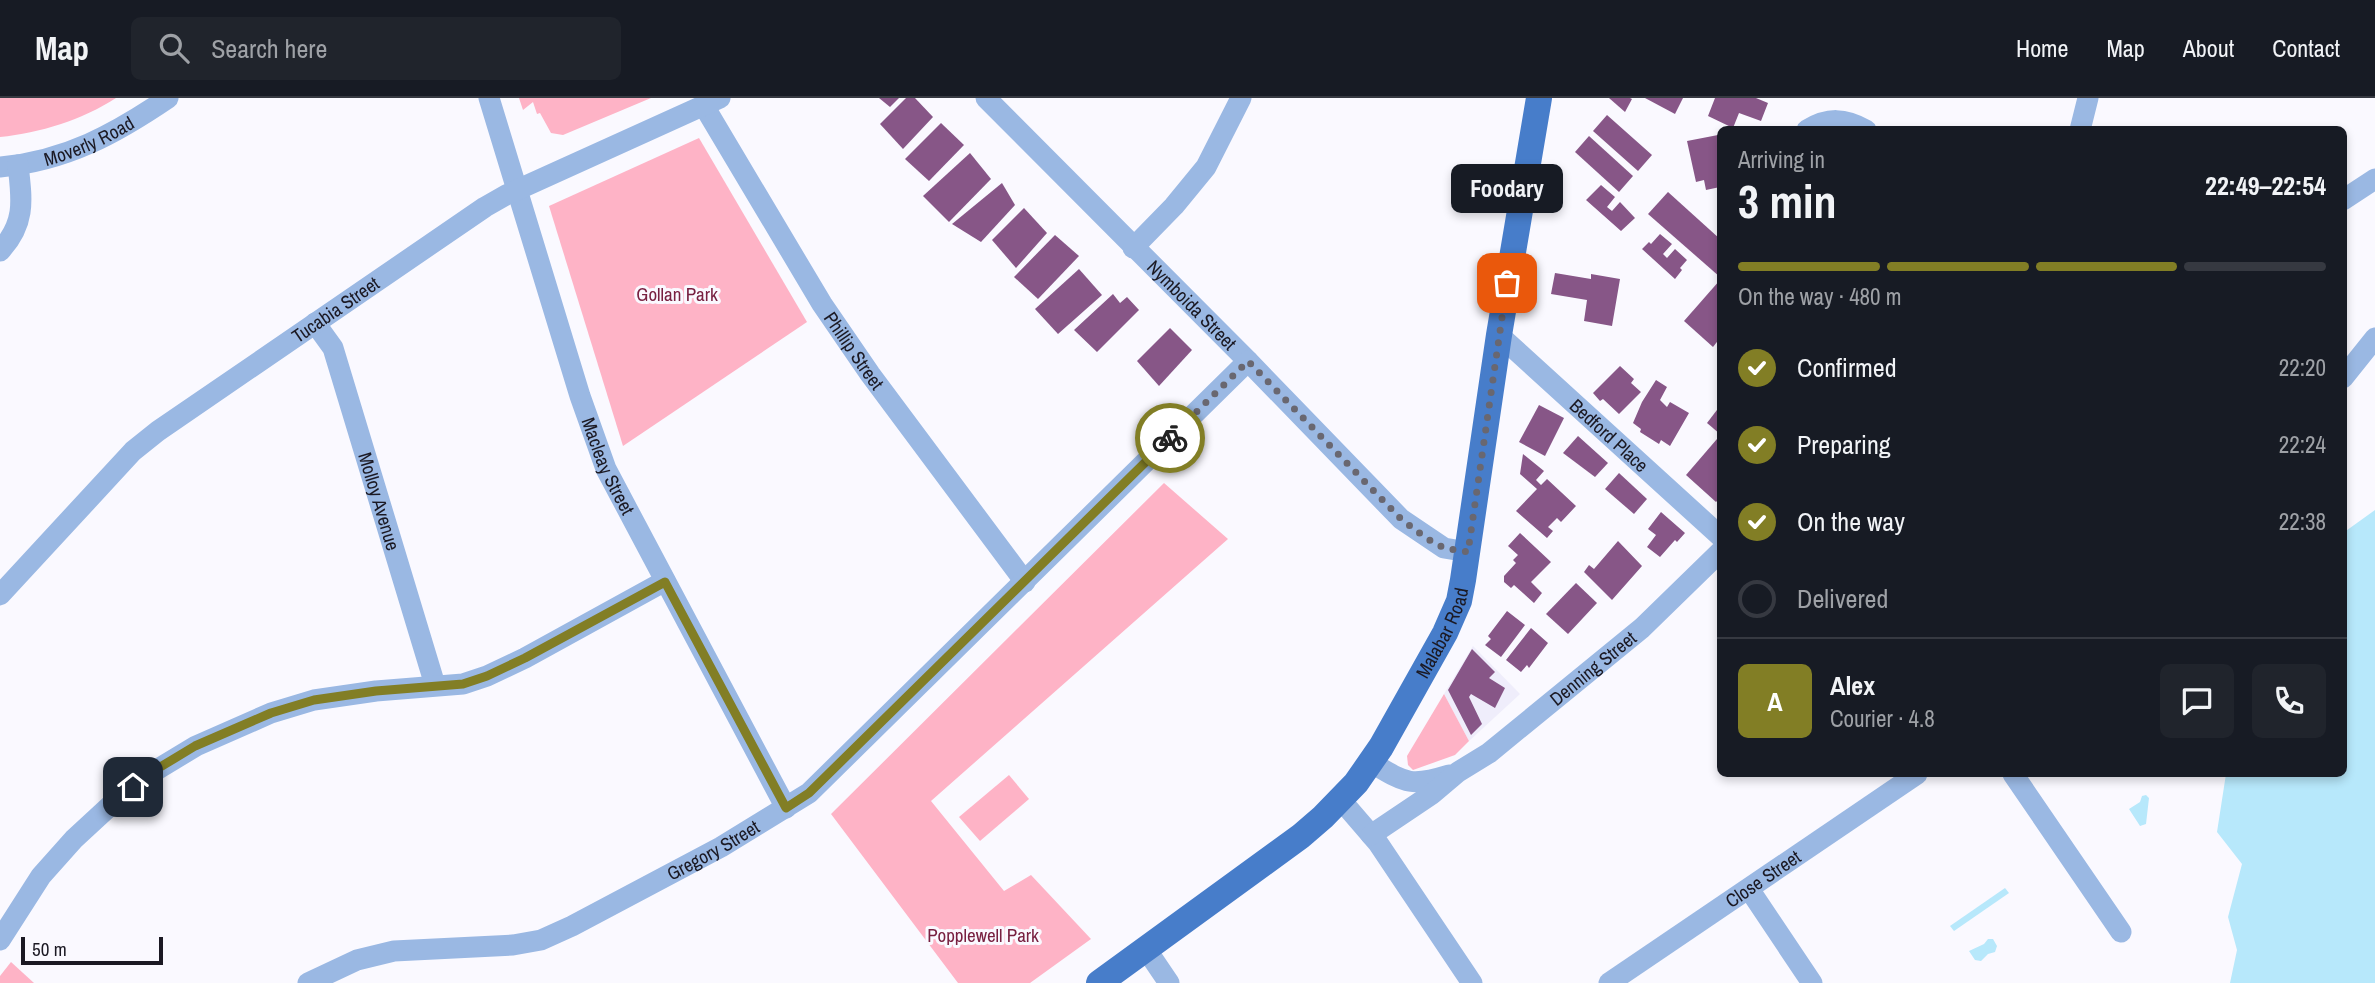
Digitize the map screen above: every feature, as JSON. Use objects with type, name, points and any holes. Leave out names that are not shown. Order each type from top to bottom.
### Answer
[{"type":"main road","name":"Malabar Road","points":[[1098,983],[1301,836],[1341,800],[1372,762],[1446,633],[1459,601],[1468,552],[1499,335],[1539,98]]},
{"type":"street","name":"Moverly Road","points":[[9,166],[66,153],[94,142],[121,129],[168,98]]},
{"type":"street","name":"Macleay Street","points":[[489,98],[580,396],[602,456],[629,515],[786,808]]},
{"type":"street","name":"Nymboida Street","points":[[986,98],[1401,519],[1444,548],[1468,552]]},
{"type":"street","points":[[1133,248],[1174,206],[1206,167],[1241,98]]},
{"type":"street","points":[[2081,126],[2088,98]]},
{"type":"street","name":"Tucabia Street","points":[[0,595],[139,446],[315,323],[485,207],[712,102]]},
{"type":"street","name":"Phillip Street","points":[[712,102],[821,304],[1025,582]]},
{"type":"street","points":[[1816,126],[1828,120],[1841,120],[1856,126]]},
{"type":"street","points":[[0,251],[8,243],[20,220],[22,199],[9,166]]},
{"type":"street","points":[[2347,197],[2375,179]]},
{"type":"street","name":"Molloy Avenue","points":[[315,323],[333,348],[435,685]]},
{"type":"street","name":"Bedford Place","points":[[1499,335],[1717,533]]},
{"type":"street","points":[[2347,373],[2375,338]]},
{"type":"street","name":"Gregory Street","points":[[308,983],[357,960],[394,951],[513,946],[541,940],[721,847],[809,793],[1248,361]]},
{"type":"street","name":"Denning Street","points":[[1371,835],[1489,753],[1642,628],[1717,555]]},
{"type":"street","points":[[0,940],[41,876],[74,839],[152,772],[195,746],[271,713],[314,700],[463,684],[487,676],[665,582]]},
{"type":"street","name":"Denning Street","points":[[1372,762],[1408,782],[1423,783],[1458,772]]},
{"type":"street","name":"Close Street","points":[[1609,983],[1913,777]]},
{"type":"street","points":[[2015,777],[2121,932]]},
{"type":"street","points":[[1341,800],[1371,835],[1472,983]]},
{"type":"street","points":[[1749,889],[1812,983]]},
{"type":"street","points":[[1146,949],[1169,983]]},
{"type":"shaded area","points":[[1473,646],[1520,694],[1469,741],[1444,694]]},
{"type":"green space","points":[[0,98],[116,98],[89,113],[60,124],[0,137]]},
{"type":"green space","points":[[519,98],[651,98],[563,135],[551,133],[540,113],[537,114],[533,102],[523,110]]},
{"type":"green space","name":"Gollan Park","points":[[699,138],[807,322],[623,446],[549,206]]},
{"type":"green space","name":"Popplewell Park","points":[[1164,483],[1228,539],[931,801],[1004,891],[1031,875],[1091,939],[1030,983],[958,983],[831,814]]},
{"type":"green space","points":[[1444,694],[1469,741],[1455,755],[1413,770],[1408,765],[1407,756]]},
{"type":"green space","points":[[1009,775],[1029,799],[980,841],[959,817]]},
{"type":"green space","points":[[11,962],[34,983],[0,983],[0,976]]},
{"type":"water","points":[[2375,510],[2375,983],[2230,983],[2237,950],[2228,917],[2242,864],[2217,832],[2226,777],[2347,777],[2347,530]]},
{"type":"water","points":[[2146,795],[2149,798],[2146,824],[2140,826],[2129,809]]},
{"type":"water","points":[[2005,888],[2009,893],[1954,931],[1950,926]]},
{"type":"water","points":[[1988,939],[1993,939],[1997,946],[1995,952],[1988,954],[1981,961],[1975,960],[1969,951]]},
{"type":"building","points":[[879,98],[899,98],[890,107]]},
{"type":"building","points":[[906,98],[915,98],[933,117],[903,149],[880,124]]},
{"type":"building","points":[[1609,98],[1630,98],[1632,99],[1625,112]]},
{"type":"building","points":[[1645,98],[1683,98],[1675,114]]},
{"type":"building","points":[[1715,98],[1756,98],[1768,103],[1761,121],[1739,113],[1734,126],[1729,126],[1708,116]]},
{"type":"building","points":[[1607,115],[1652,155],[1638,171],[1593,131]]},
{"type":"building","points":[[941,123],[964,145],[929,181],[905,159]]},
{"type":"building","points":[[1717,135],[1717,188],[1706,190],[1704,180],[1696,182],[1687,141]]},
{"type":"building","points":[[1589,136],[1633,176],[1619,192],[1575,152]]},
{"type":"building","points":[[970,153],[991,179],[949,222],[923,196]]},
{"type":"building","points":[[1002,183],[1015,205],[981,242],[952,224]]},
{"type":"building","points":[[1601,185],[1615,197],[1607,207],[1612,211],[1620,202],[1635,218],[1621,231],[1586,200]]},
{"type":"building","points":[[1668,192],[1717,236],[1717,274],[1648,214]]},
{"type":"building","points":[[1024,208],[1047,233],[1016,268],[992,240]]},
{"type":"building","points":[[1660,234],[1672,244],[1663,254],[1667,258],[1675,249],[1687,260],[1675,279],[1642,249]]},
{"type":"building","points":[[1055,235],[1079,256],[1038,299],[1014,277]]},
{"type":"building","points":[[1079,269],[1102,295],[1058,334],[1035,309]]},
{"type":"building","points":[[1555,273],[1591,279],[1591,274],[1620,279],[1612,326],[1584,321],[1587,300],[1551,294]]},
{"type":"building","points":[[1717,283],[1717,342],[1713,347],[1684,321]]},
{"type":"building","points":[[1113,294],[1120,303],[1127,297],[1139,310],[1097,352],[1074,330]]},
{"type":"building","points":[[1170,328],[1192,350],[1159,386],[1137,361]]},
{"type":"building","points":[[1620,366],[1634,379],[1631,383],[1641,392],[1619,414],[1593,393]]},
{"type":"building","points":[[1656,380],[1667,387],[1660,400],[1667,407],[1670,402],[1689,413],[1670,446],[1661,440],[1659,444],[1640,432],[1641,429],[1633,423]]},
{"type":"building","points":[[1539,405],[1564,418],[1545,456],[1519,442]]},
{"type":"building","points":[[1717,410],[1717,431],[1707,423]]},
{"type":"building","points":[[1578,436],[1608,463],[1595,477],[1563,453]]},
{"type":"building","points":[[1717,439],[1717,501],[1686,475]]},
{"type":"building","points":[[1523,454],[1544,471],[1536,480],[1541,485],[1547,479],[1576,506],[1561,522],[1557,518],[1548,527],[1553,531],[1547,538],[1516,511],[1537,489],[1520,474]]},
{"type":"building","points":[[1619,473],[1647,499],[1634,514],[1605,489]]},
{"type":"building","points":[[1661,512],[1685,533],[1660,557],[1647,547],[1656,535],[1648,529]]},
{"type":"building","points":[[1520,533],[1551,562],[1531,582],[1542,593],[1534,603],[1514,585],[1511,588],[1504,582],[1504,576],[1516,563],[1513,560],[1518,555],[1508,546]]},
{"type":"building","points":[[1618,541],[1642,566],[1612,600],[1584,572],[1589,565],[1594,569]]},
{"type":"building","points":[[1576,583],[1597,603],[1568,634],[1546,614]]},
{"type":"building","points":[[1507,611],[1525,625],[1501,657],[1485,645],[1491,639],[1488,636]]},
{"type":"building","points":[[1531,628],[1548,643],[1529,668],[1527,665],[1521,672],[1506,660]]},
{"type":"building","points":[[1472,649],[1495,672],[1489,678],[1505,688],[1495,708],[1471,694],[1469,697],[1482,724],[1471,735],[1448,690]]},
{"type":"way so far","points":[[1170,438],[1248,361],[1401,519],[1444,548],[1468,552],[1507,283]]},
{"type":"place","name":"Foodary","points":[[1507,283]]},
{"type":"route","points":[[133,787],[195,746],[271,713],[314,700],[376,691],[463,684],[487,676],[665,582],[786,808],[809,793],[1170,438]]}]
